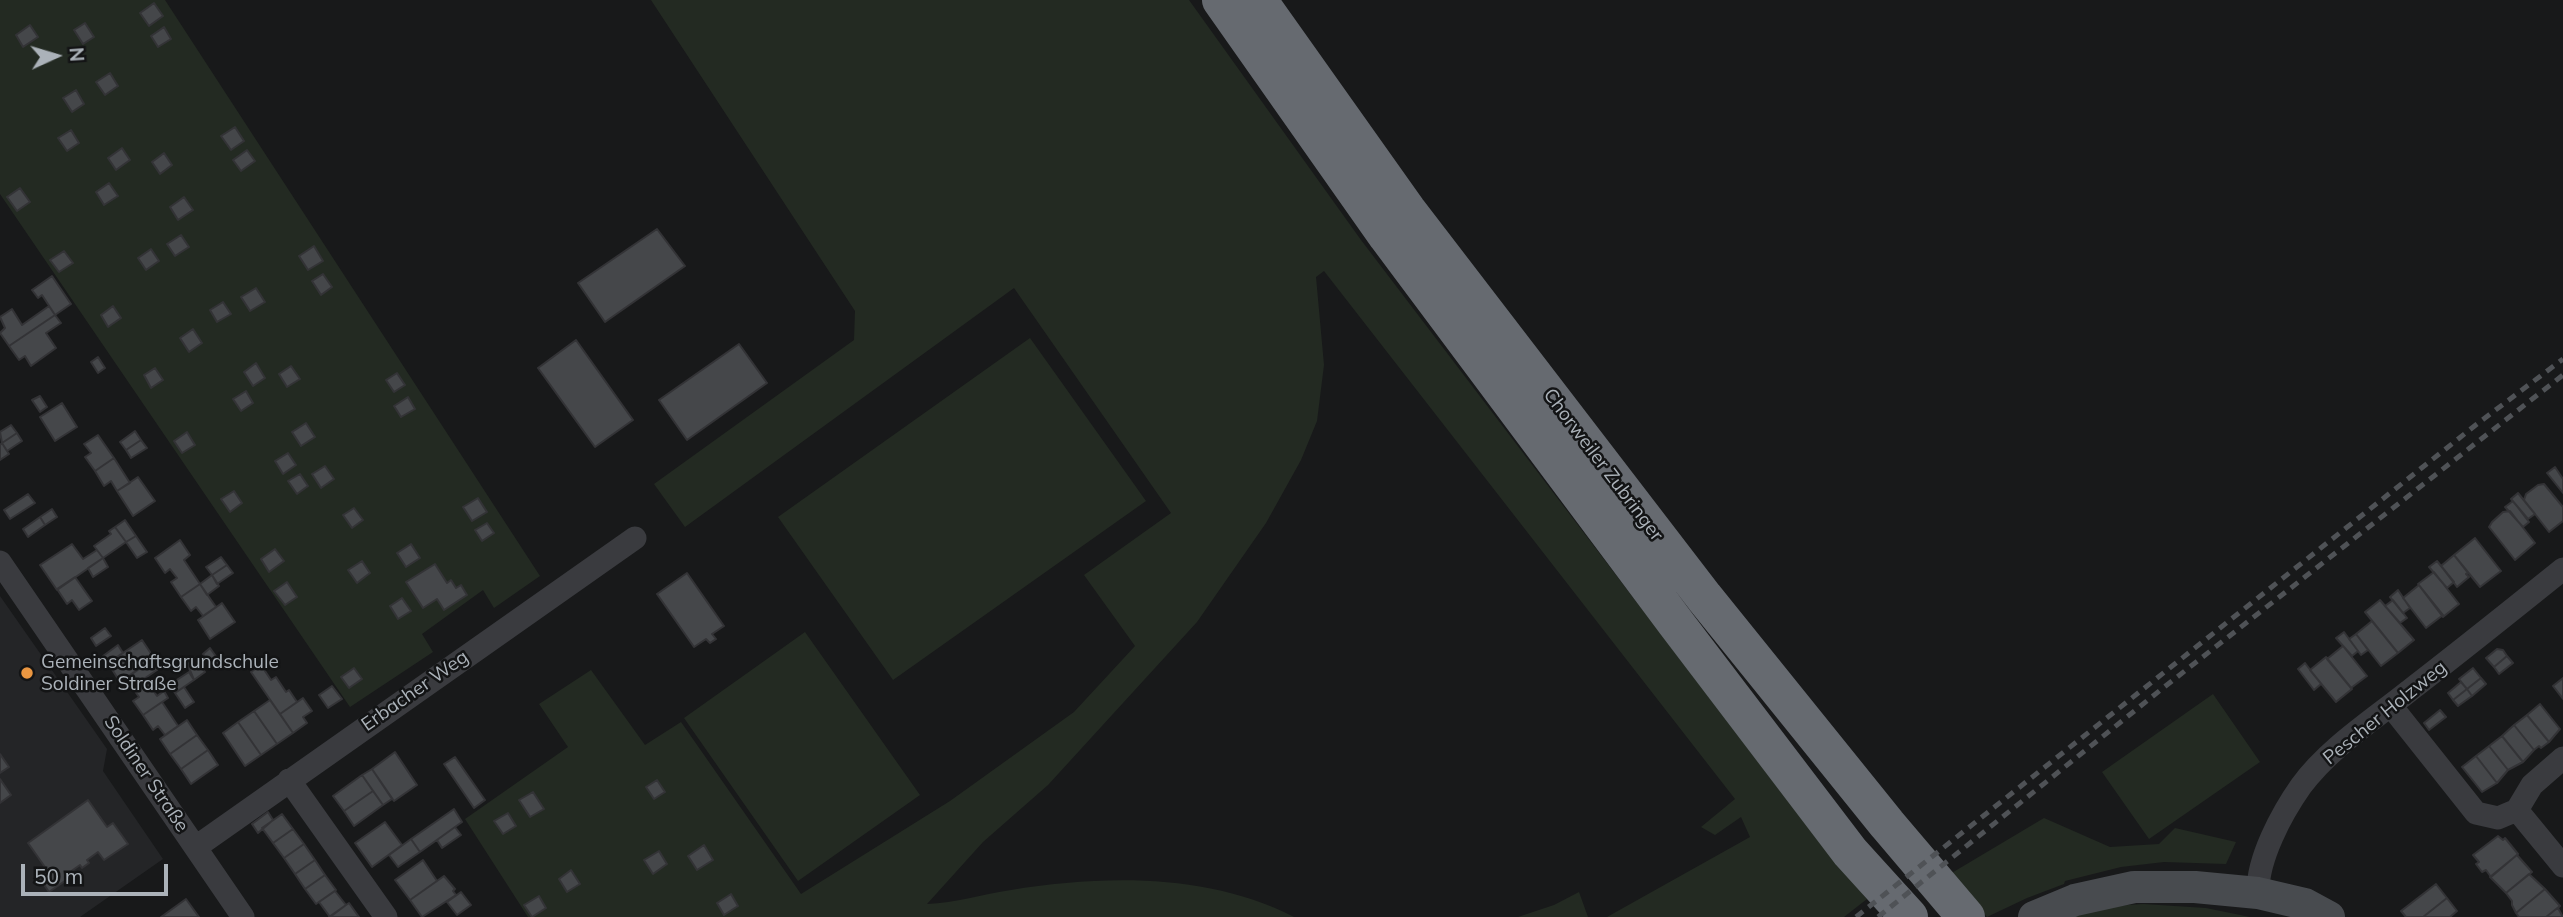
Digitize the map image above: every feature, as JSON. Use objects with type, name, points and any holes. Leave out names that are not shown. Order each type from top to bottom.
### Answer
[{"type":"highway","name":"Chorweiler Zubringer","points":[[1221,0],[1387,236],[1675,622],[1850,852],[1909,917]]},
{"type":"highway","name":"Chorweiler Zubringer","points":[[1258,0],[1407,210],[1704,597],[1887,824],[1966,917]]},
{"type":"street","name":"Erbacher Weg","points":[[196,847],[635,538]]},
{"type":"street","name":"Soldiner Straße","points":[[0,562],[243,917]]},
{"type":"street","name":"Pescher Holzweg","points":[[2258,892],[2258,876],[2273,837],[2302,785],[2331,755],[2563,569]]},
{"type":"street","points":[[2391,706],[2476,813],[2498,818],[2517,810],[2532,785],[2563,758]]},
{"type":"street","points":[[289,780],[386,917]]},
{"type":"street","points":[[2517,810],[2563,866]]},
{"type":"street","points":[[2037,916],[2075,900],[2134,887],[2195,887],[2258,892],[2305,904],[2329,917]]},
{"type":"shaded area","points":[[0,0],[165,0],[540,576],[494,608],[483,590],[422,634],[433,652],[350,707],[0,194]]},
{"type":"shaded area","points":[[651,0],[1189,0],[1361,240],[1823,847],[1867,899],[1844,917],[1607,917],[1750,837],[1741,817],[1715,835],[1701,827],[1735,799],[1324,271],[1316,277],[1324,365],[1317,421],[1301,460],[1266,523],[1197,622],[1048,785],[983,842],[927,904],[1046,885],[1119,880],[1155,881],[1227,892],[1294,917],[528,917],[465,819],[568,747],[539,704],[591,670],[645,745],[681,722],[801,894],[950,801],[1074,712],[1135,646],[1084,575],[1171,513],[1014,288],[685,527],[654,484],[854,340],[855,311]]},
{"type":"shaded area","points":[[1030,338],[1146,501],[893,680],[778,517]]},
{"type":"shaded area","points":[[0,596],[107,749],[103,771],[163,859],[80,917],[0,917]]},
{"type":"shaded area","points":[[805,632],[920,795],[798,881],[684,718]]},
{"type":"shaded area","points":[[2213,694],[2260,762],[2149,839],[2102,772]]},
{"type":"shaded area","points":[[2044,818],[2110,847],[2159,844],[2175,828],[2236,842],[2226,864],[2164,862],[2121,867],[2065,881],[2064,884],[1987,917],[1950,874]]},
{"type":"shaded area","points":[[1579,892],[1588,917],[1518,917],[1554,905]]},
{"type":"shaded area","points":[[2143,904],[2206,908],[2250,917],[2061,917],[2098,907]]},
{"type":"building","points":[[154,3],[163,16],[149,26],[140,13]]},
{"type":"building","points":[[85,23],[94,37],[83,44],[74,30]]},
{"type":"building","points":[[30,25],[38,37],[23,47],[16,35]]},
{"type":"building","points":[[164,27],[171,39],[158,47],[151,36]]},
{"type":"building","points":[[110,73],[118,86],[105,95],[96,82]]},
{"type":"building","points":[[76,90],[84,104],[72,112],[63,98]]},
{"type":"building","points":[[235,127],[244,141],[231,150],[221,136]]},
{"type":"building","points":[[71,130],[79,143],[67,151],[58,138]]},
{"type":"building","points":[[122,148],[130,160],[116,170],[108,158]]},
{"type":"building","points":[[247,150],[255,161],[241,171],[233,160]]},
{"type":"building","points":[[164,153],[172,165],[160,174],[152,162]]},
{"type":"building","points":[[109,183],[118,196],[104,205],[96,192]]},
{"type":"building","points":[[20,188],[30,202],[17,211],[7,197]]},
{"type":"building","points":[[184,197],[193,210],[178,220],[170,207]]},
{"type":"building","points":[[657,229],[685,266],[605,322],[578,283]]},
{"type":"building","points":[[181,235],[189,247],[175,256],[167,244]]},
{"type":"building","points":[[314,246],[323,261],[308,270],[299,256]]},
{"type":"building","points":[[151,249],[159,261],[146,270],[138,258]]},
{"type":"building","points":[[64,251],[73,263],[59,272],[50,260]]},
{"type":"building","points":[[323,274],[332,287],[321,295],[312,281]]},
{"type":"building","points":[[52,276],[71,304],[55,315],[42,295],[38,298],[32,290]]},
{"type":"building","points":[[256,288],[265,302],[250,311],[241,297]]},
{"type":"building","points":[[223,302],[231,314],[217,322],[210,310]]},
{"type":"building","points":[[49,306],[55,315],[9,346],[0,333],[5,328],[0,317],[12,309],[22,325]]},
{"type":"building","points":[[113,306],[121,318],[108,327],[101,315]]},
{"type":"building","points":[[55,315],[61,323],[46,333],[56,348],[31,366],[25,356],[19,360],[9,346]]},
{"type":"building","points":[[193,329],[202,343],[189,352],[180,338]]},
{"type":"building","points":[[576,340],[633,420],[595,447],[538,368]]},
{"type":"building","points":[[739,344],[767,383],[687,440],[659,400]]},
{"type":"building","points":[[98,357],[105,368],[98,373],[91,362]]},
{"type":"building","points":[[256,363],[265,378],[253,386],[244,372]]},
{"type":"building","points":[[291,366],[300,379],[287,387],[279,374]]},
{"type":"building","points":[[155,368],[163,380],[151,388],[144,375]]},
{"type":"building","points":[[397,373],[405,385],[394,392],[386,380]]},
{"type":"building","points":[[246,391],[253,403],[241,411],[233,399]]},
{"type":"building","points":[[40,396],[47,407],[40,412],[32,400]]},
{"type":"building","points":[[408,397],[415,409],[401,417],[394,406]]},
{"type":"building","points":[[62,403],[77,427],[55,441],[40,417]]},
{"type":"building","points":[[306,423],[315,437],[301,446],[292,432]]},
{"type":"building","points":[[11,425],[17,433],[2,443],[0,432]]},
{"type":"building","points":[[135,431],[141,440],[126,450],[120,442]]},
{"type":"building","points":[[187,432],[195,445],[182,453],[174,441]]},
{"type":"building","points":[[17,433],[22,441],[7,451],[2,443]]},
{"type":"building","points":[[98,435],[114,458],[95,471],[85,457],[91,453],[84,444]]},
{"type":"building","points":[[141,440],[147,448],[131,458],[126,450]]},
{"type":"building","points":[[2,443],[9,454],[0,460],[0,445]]},
{"type":"building","points":[[288,453],[296,465],[283,474],[275,461]]},
{"type":"building","points":[[114,458],[130,483],[117,491],[111,481],[104,486],[95,471]]},
{"type":"building","points":[[325,466],[334,479],[321,488],[312,474]]},
{"type":"building","points":[[2555,467],[2563,479],[2563,493],[2547,473]]},
{"type":"building","points":[[300,474],[308,486],[297,494],[288,481]]},
{"type":"building","points":[[138,477],[155,501],[133,516],[117,491]]},
{"type":"building","points":[[2544,484],[2563,507],[2563,521],[2549,532],[2524,500],[2526,494]]},
{"type":"building","points":[[234,491],[242,503],[230,512],[221,499]]},
{"type":"building","points":[[2518,493],[2535,514],[2528,519],[2511,499]]},
{"type":"building","points":[[28,494],[35,503],[10,519],[4,510]]},
{"type":"building","points":[[478,498],[487,512],[472,521],[463,507]]},
{"type":"building","points":[[2513,501],[2529,522],[2523,527],[2505,507]]},
{"type":"building","points":[[354,508],[363,520],[352,528],[343,515]]},
{"type":"building","points":[[52,509],[57,517],[45,525],[40,517]]},
{"type":"building","points":[[2510,511],[2535,543],[2515,560],[2489,527],[2503,512]]},
{"type":"building","points":[[40,517],[45,525],[28,537],[23,529]]},
{"type":"building","points":[[125,520],[136,536],[126,542],[115,527]]},
{"type":"building","points":[[487,523],[494,533],[482,541],[475,530]]},
{"type":"building","points":[[115,527],[126,542],[103,558],[94,546],[111,534],[109,531]]},
{"type":"building","points":[[136,536],[147,552],[137,558],[126,542]]},
{"type":"building","points":[[2475,538],[2501,571],[2480,587],[2454,555]]},
{"type":"building","points":[[180,540],[190,555],[184,560],[200,584],[181,597],[171,582],[177,578],[170,569],[165,573],[155,558]]},
{"type":"building","points":[[72,544],[83,559],[97,550],[103,558],[57,590],[40,565]]},
{"type":"building","points":[[411,544],[420,558],[406,567],[397,553]]},
{"type":"building","points":[[275,549],[284,561],[269,572],[261,559]]},
{"type":"building","points":[[2454,555],[2469,577],[2457,587],[2441,566]]},
{"type":"building","points":[[221,557],[227,565],[212,575],[206,567]]},
{"type":"building","points":[[103,558],[108,567],[93,577],[88,568]]},
{"type":"building","points":[[362,561],[370,573],[357,583],[348,570]]},
{"type":"building","points":[[2437,561],[2454,582],[2447,588],[2429,567]]},
{"type":"building","points":[[435,564],[447,583],[451,580],[456,588],[461,585],[467,595],[444,610],[437,599],[423,608],[406,582]]},
{"type":"building","points":[[227,565],[233,573],[217,584],[212,575]]},
{"type":"building","points":[[2434,572],[2459,604],[2443,617],[2418,584]]},
{"type":"building","points":[[687,573],[724,626],[712,634],[716,639],[710,643],[706,639],[694,647],[657,594]]},
{"type":"building","points":[[212,575],[219,586],[207,595],[200,584]]},
{"type":"building","points":[[75,577],[92,601],[79,610],[72,600],[67,604],[57,589]]},
{"type":"building","points":[[287,582],[297,597],[285,605],[274,591]]},
{"type":"building","points":[[200,584],[216,607],[203,616],[196,607],[191,611],[181,597]]},
{"type":"building","points":[[2419,585],[2443,615],[2426,628],[2403,598]]},
{"type":"building","points":[[2398,590],[2410,608],[2403,613],[2390,597]]},
{"type":"building","points":[[402,598],[411,611],[398,619],[390,606]]},
{"type":"building","points":[[2380,600],[2414,640],[2398,653],[2365,612]]},
{"type":"building","points":[[2393,600],[2407,618],[2400,623],[2385,606]]},
{"type":"building","points":[[222,603],[235,622],[210,639],[198,620]]},
{"type":"building","points":[[2372,621],[2398,653],[2381,666],[2356,634]]},
{"type":"building","points":[[105,628],[111,636],[96,646],[91,638]]},
{"type":"building","points":[[2344,632],[2358,651],[2352,656],[2336,638]]},
{"type":"building","points":[[2356,634],[2368,650],[2361,655],[2349,639]]},
{"type":"building","points":[[142,640],[154,658],[120,682],[108,663]]},
{"type":"building","points":[[118,645],[123,653],[108,663],[103,656]]},
{"type":"building","points":[[2343,646],[2367,676],[2351,688],[2327,659]]},
{"type":"building","points":[[210,648],[220,662],[212,667],[203,654]]},
{"type":"building","points":[[2497,649],[2503,650],[2507,656],[2494,667],[2486,658]]},
{"type":"building","points":[[2507,656],[2513,663],[2499,674],[2494,667]]},
{"type":"building","points":[[194,657],[205,672],[194,680],[187,663]]},
{"type":"building","points":[[2326,657],[2352,689],[2336,702],[2310,670]]},
{"type":"building","points":[[151,661],[157,670],[132,687],[126,678]]},
{"type":"building","points":[[2305,663],[2321,684],[2314,690],[2298,669]]},
{"type":"building","points":[[261,665],[271,680],[276,677],[297,702],[280,714],[251,672]]},
{"type":"building","points":[[354,668],[362,679],[349,688],[341,677]]},
{"type":"building","points":[[2473,668],[2481,678],[2467,689],[2459,679]]},
{"type":"building","points":[[189,672],[194,680],[175,693],[169,685]]},
{"type":"building","points":[[145,678],[157,696],[164,691],[168,698],[143,715],[133,701],[139,697],[132,687]]},
{"type":"building","points":[[2481,678],[2486,684],[2472,696],[2467,689]]},
{"type":"building","points":[[2563,678],[2563,699],[2553,686]]},
{"type":"building","points":[[2461,682],[2467,689],[2453,700],[2448,693]]},
{"type":"building","points":[[332,686],[342,699],[328,708],[319,695]]},
{"type":"building","points":[[184,687],[194,702],[185,708],[175,693]]},
{"type":"building","points":[[2467,689],[2472,696],[2458,706],[2453,700]]},
{"type":"building","points":[[303,698],[312,711],[303,717],[307,723],[293,733],[280,714]]},
{"type":"building","points":[[270,700],[293,733],[277,744],[254,711]]},
{"type":"building","points":[[162,702],[178,726],[165,735],[158,726],[153,730],[143,715]]},
{"type":"building","points":[[2540,704],[2560,729],[2549,742],[2527,715]]},
{"type":"building","points":[[2440,710],[2446,717],[2429,730],[2424,723]]},
{"type":"building","points":[[254,711],[277,744],[261,755],[238,722]]},
{"type":"building","points":[[2527,715],[2549,742],[2541,748],[2539,746],[2534,750],[2514,725]]},
{"type":"building","points":[[187,720],[197,735],[170,754],[160,739]]},
{"type":"building","points":[[238,722],[261,755],[245,766],[223,733]]},
{"type":"building","points":[[2514,725],[2534,750],[2523,762],[2502,736]]},
{"type":"building","points":[[197,735],[208,750],[181,769],[170,754]]},
{"type":"building","points":[[2502,736],[2523,762],[2508,770],[2489,746]]},
{"type":"building","points":[[2489,746],[2508,770],[2497,783],[2476,756]]},
{"type":"building","points":[[208,750],[218,765],[191,784],[181,769]]},
{"type":"building","points":[[395,752],[417,785],[394,801],[372,769]]},
{"type":"building","points":[[0,754],[9,767],[0,773]]},
{"type":"building","points":[[2476,756],[2497,783],[2482,792],[2462,767]]},
{"type":"building","points":[[455,757],[485,800],[474,808],[444,764]]},
{"type":"building","points":[[372,769],[392,799],[383,805],[362,775]]},
{"type":"building","points":[[362,775],[373,791],[344,811],[333,796]]},
{"type":"building","points":[[0,779],[11,795],[0,803]]},
{"type":"building","points":[[657,780],[665,792],[654,799],[646,787]]},
{"type":"building","points":[[373,791],[383,805],[354,826],[344,811]]},
{"type":"building","points":[[533,792],[544,809],[530,817],[519,800]]},
{"type":"building","points":[[88,800],[107,827],[113,823],[128,844],[104,860],[98,852],[87,860],[89,863],[70,872],[72,876],[49,892],[38,876],[47,870],[28,843]]},
{"type":"building","points":[[454,809],[462,822],[420,852],[411,839]]},
{"type":"building","points":[[268,812],[273,820],[258,833],[252,824]]},
{"type":"building","points":[[508,813],[516,826],[503,834],[494,821]]},
{"type":"building","points":[[282,814],[293,829],[273,843],[262,828]]},
{"type":"building","points":[[385,822],[402,845],[372,867],[355,843]]},
{"type":"building","points":[[455,827],[461,835],[442,848],[437,840]]},
{"type":"building","points":[[293,829],[304,844],[284,858],[273,843]]},
{"type":"building","points":[[2498,836],[2503,840],[2505,838],[2518,854],[2491,877],[2486,870],[2482,872],[2473,855]]},
{"type":"building","points":[[411,839],[420,852],[398,867],[389,855]]},
{"type":"building","points":[[304,844],[315,860],[295,874],[284,858]]},
{"type":"building","points":[[704,845],[713,860],[697,870],[688,856]]},
{"type":"building","points":[[659,851],[667,864],[653,874],[644,860]]},
{"type":"building","points":[[2517,855],[2532,872],[2506,893],[2490,877]]},
{"type":"building","points":[[315,860],[325,875],[305,889],[295,874]]},
{"type":"building","points":[[423,860],[437,881],[410,900],[395,880]]},
{"type":"building","points":[[571,870],[580,884],[567,892],[559,879]]},
{"type":"building","points":[[2529,874],[2545,889],[2516,913],[2506,893]]},
{"type":"building","points":[[325,875],[336,890],[316,904],[305,889]]},
{"type":"building","points":[[444,876],[455,889],[453,891],[456,895],[422,917],[410,900]]},
{"type":"building","points":[[2436,884],[2447,898],[2423,917],[2406,917],[2401,911]]},
{"type":"building","points":[[2545,889],[2560,906],[2546,917],[2519,917],[2516,913]]},
{"type":"building","points":[[335,891],[346,905],[330,917],[319,902]]},
{"type":"building","points":[[461,892],[471,905],[457,915],[447,902]]},
{"type":"building","points":[[731,894],[738,906],[724,915],[717,903]]},
{"type":"building","points":[[539,896],[546,908],[532,917],[524,905]]},
{"type":"building","points":[[2447,898],[2457,911],[2450,917],[2423,917]]},
{"type":"building","points":[[186,899],[199,917],[161,917]]},
{"type":"building","points":[[349,903],[359,917],[329,917],[346,905]]},
{"type":"building","points":[[2560,906],[2558,908],[2563,917],[2546,917]]},
{"type":"railway","points":[[1856,917],[2477,424],[2563,359]]},
{"type":"railway","points":[[1878,917],[2163,688],[2563,375]]},
{"type":"place","name":"Gemeinschaftsgrundschule Soldiner Straße","points":[[27,673]]}]
